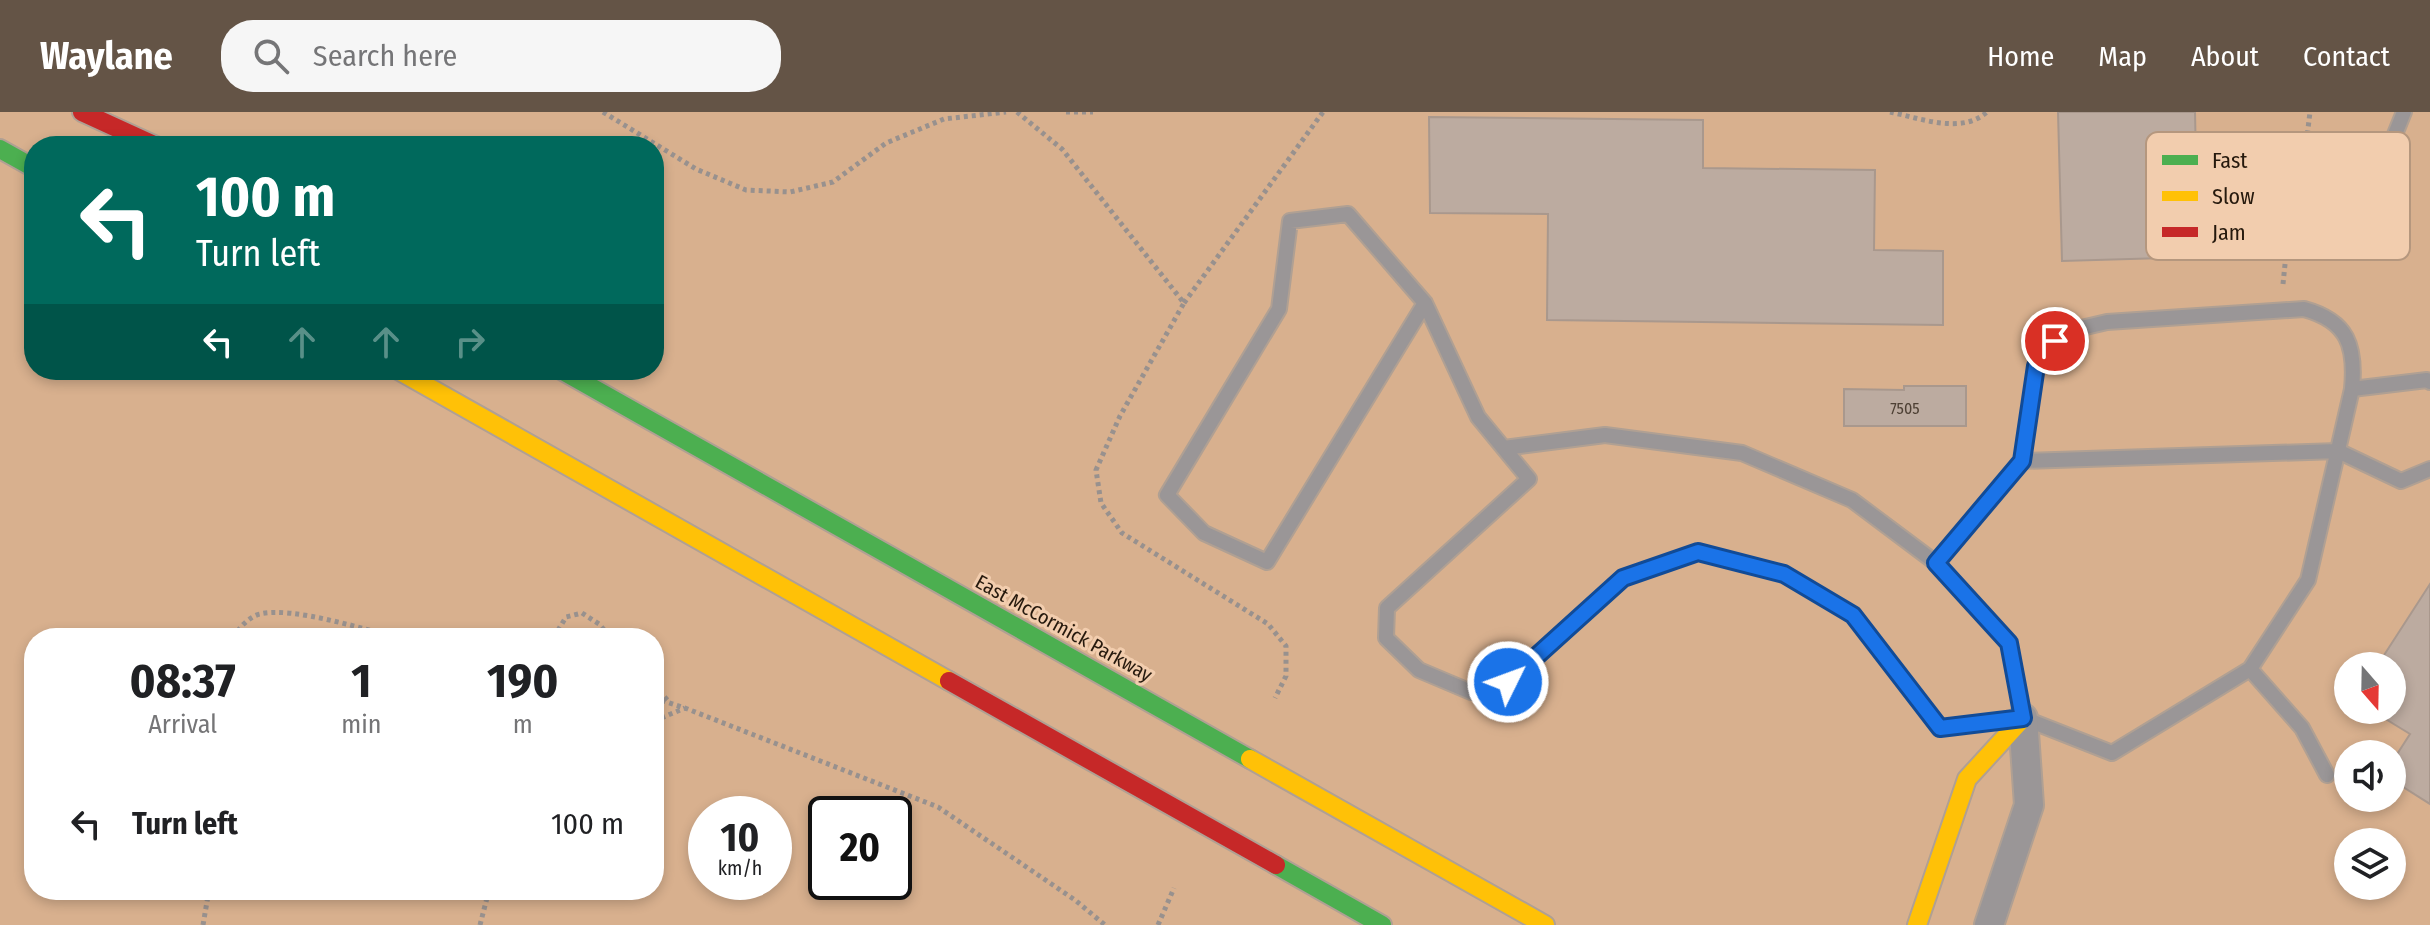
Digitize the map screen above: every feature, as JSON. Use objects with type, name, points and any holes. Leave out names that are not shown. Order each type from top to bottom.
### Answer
[{"type":"main road","points":[[82,112],[134,136]]},
{"type":"main road","points":[[0,149],[24,162]]},
{"type":"main road","points":[[416,380],[1382,925]]},
{"type":"main road","name":"East McCormick Parkway","points":[[579,380],[1545,925]]},
{"type":"main road","points":[[1917,925],[1967,779],[2023,718]]},
{"type":"street","points":[[1989,925],[2029,805],[2023,718]]},
{"type":"lane","points":[[2396,132],[2404,112]]},
{"type":"lane","points":[[1425,303],[1267,562],[1204,533],[1167,495],[1279,309],[1290,221],[1348,214],[1425,303],[1478,417],[1529,479],[1387,608],[1386,638],[1419,670],[1471,692],[1508,682],[1623,578],[1698,552],[1784,574],[1853,615],[1940,728],[2023,718],[2112,753],[2250,669],[2308,580],[2352,389],[2354,362],[2345,335],[2336,322],[2322,314],[2304,309],[2281,309],[2107,322],[2077,329],[2055,341],[2036,366],[2022,461],[1936,563]]},
{"type":"lane","points":[[2352,389],[2430,382]]},
{"type":"lane","points":[[1504,448],[1605,435],[1742,453],[1852,500],[1936,563],[2009,643],[2023,718]]},
{"type":"lane","points":[[2022,461],[2338,451],[2401,481],[2430,469]]},
{"type":"lane","points":[[2250,669],[2302,728],[2327,775]]},
{"type":"path","points":[[603,112],[644,136]]},
{"type":"path","points":[[664,148],[709,174],[746,190],[790,192],[833,182],[886,143],[944,119],[1006,112]]},
{"type":"path","points":[[1017,112],[1062,149],[1184,303]]},
{"type":"path","points":[[1066,112],[1093,112]]},
{"type":"path","points":[[1275,698],[1286,676],[1286,646],[1268,624],[1122,533],[1101,503],[1096,470],[1120,416],[1184,303],[1323,112]]},
{"type":"path","points":[[1890,112],[1947,125],[1980,119],[1987,112]]},
{"type":"path","points":[[2308,132],[2310,112]]},
{"type":"path","points":[[2281,309],[2286,260]]},
{"type":"path","points":[[559,628],[566,617],[582,613],[602,628]]},
{"type":"path","points":[[239,628],[258,614],[301,614],[359,628]]},
{"type":"path","points":[[664,696],[670,702]]},
{"type":"path","points":[[664,700],[938,807],[1075,900],[1105,925]]},
{"type":"path","points":[[664,717],[685,708]]},
{"type":"path","points":[[1158,925],[1174,888]]},
{"type":"path","points":[[203,925],[207,900]]},
{"type":"path","points":[[480,925],[486,900]]},
{"type":"shaded area","points":[[0,112],[2430,112],[2430,925],[0,925]]},
{"type":"building","points":[[2058,112],[2195,112],[2195,132],[2146,132],[2146,259],[2062,261]]},
{"type":"building","points":[[1429,117],[1703,120],[1703,168],[1875,170],[1874,250],[1943,251],[1943,325],[1547,320],[1548,214],[1430,213]]},
{"type":"building","points":[[1904,386],[1966,386],[1966,426],[1844,426],[1844,389],[1904,390]]},
{"type":"building","points":[[2430,584],[2430,804],[2406,789],[2406,740],[2410,734],[2394,724],[2406,724],[2406,652],[2386,652]]},
{"type":"traffic: fast","points":[[0,149],[24,162]]},
{"type":"traffic: fast","points":[[579,380],[1250,759]]},
{"type":"traffic: fast","points":[[1276,865],[1382,925]]},
{"type":"traffic: slow","points":[[416,380],[949,681]]},
{"type":"traffic: slow","points":[[1917,925],[1967,779],[2023,718]]},
{"type":"traffic: slow","points":[[1250,759],[1545,925]]},
{"type":"traffic: jam","points":[[82,112],[134,136]]},
{"type":"traffic: jam","points":[[949,681],[1276,865]]},
{"type":"route","points":[[1508,682],[1623,578],[1698,552],[1784,574],[1853,615],[1940,728],[2023,718],[2009,643],[1936,563],[2022,461],[2036,366],[2055,341]]}]
